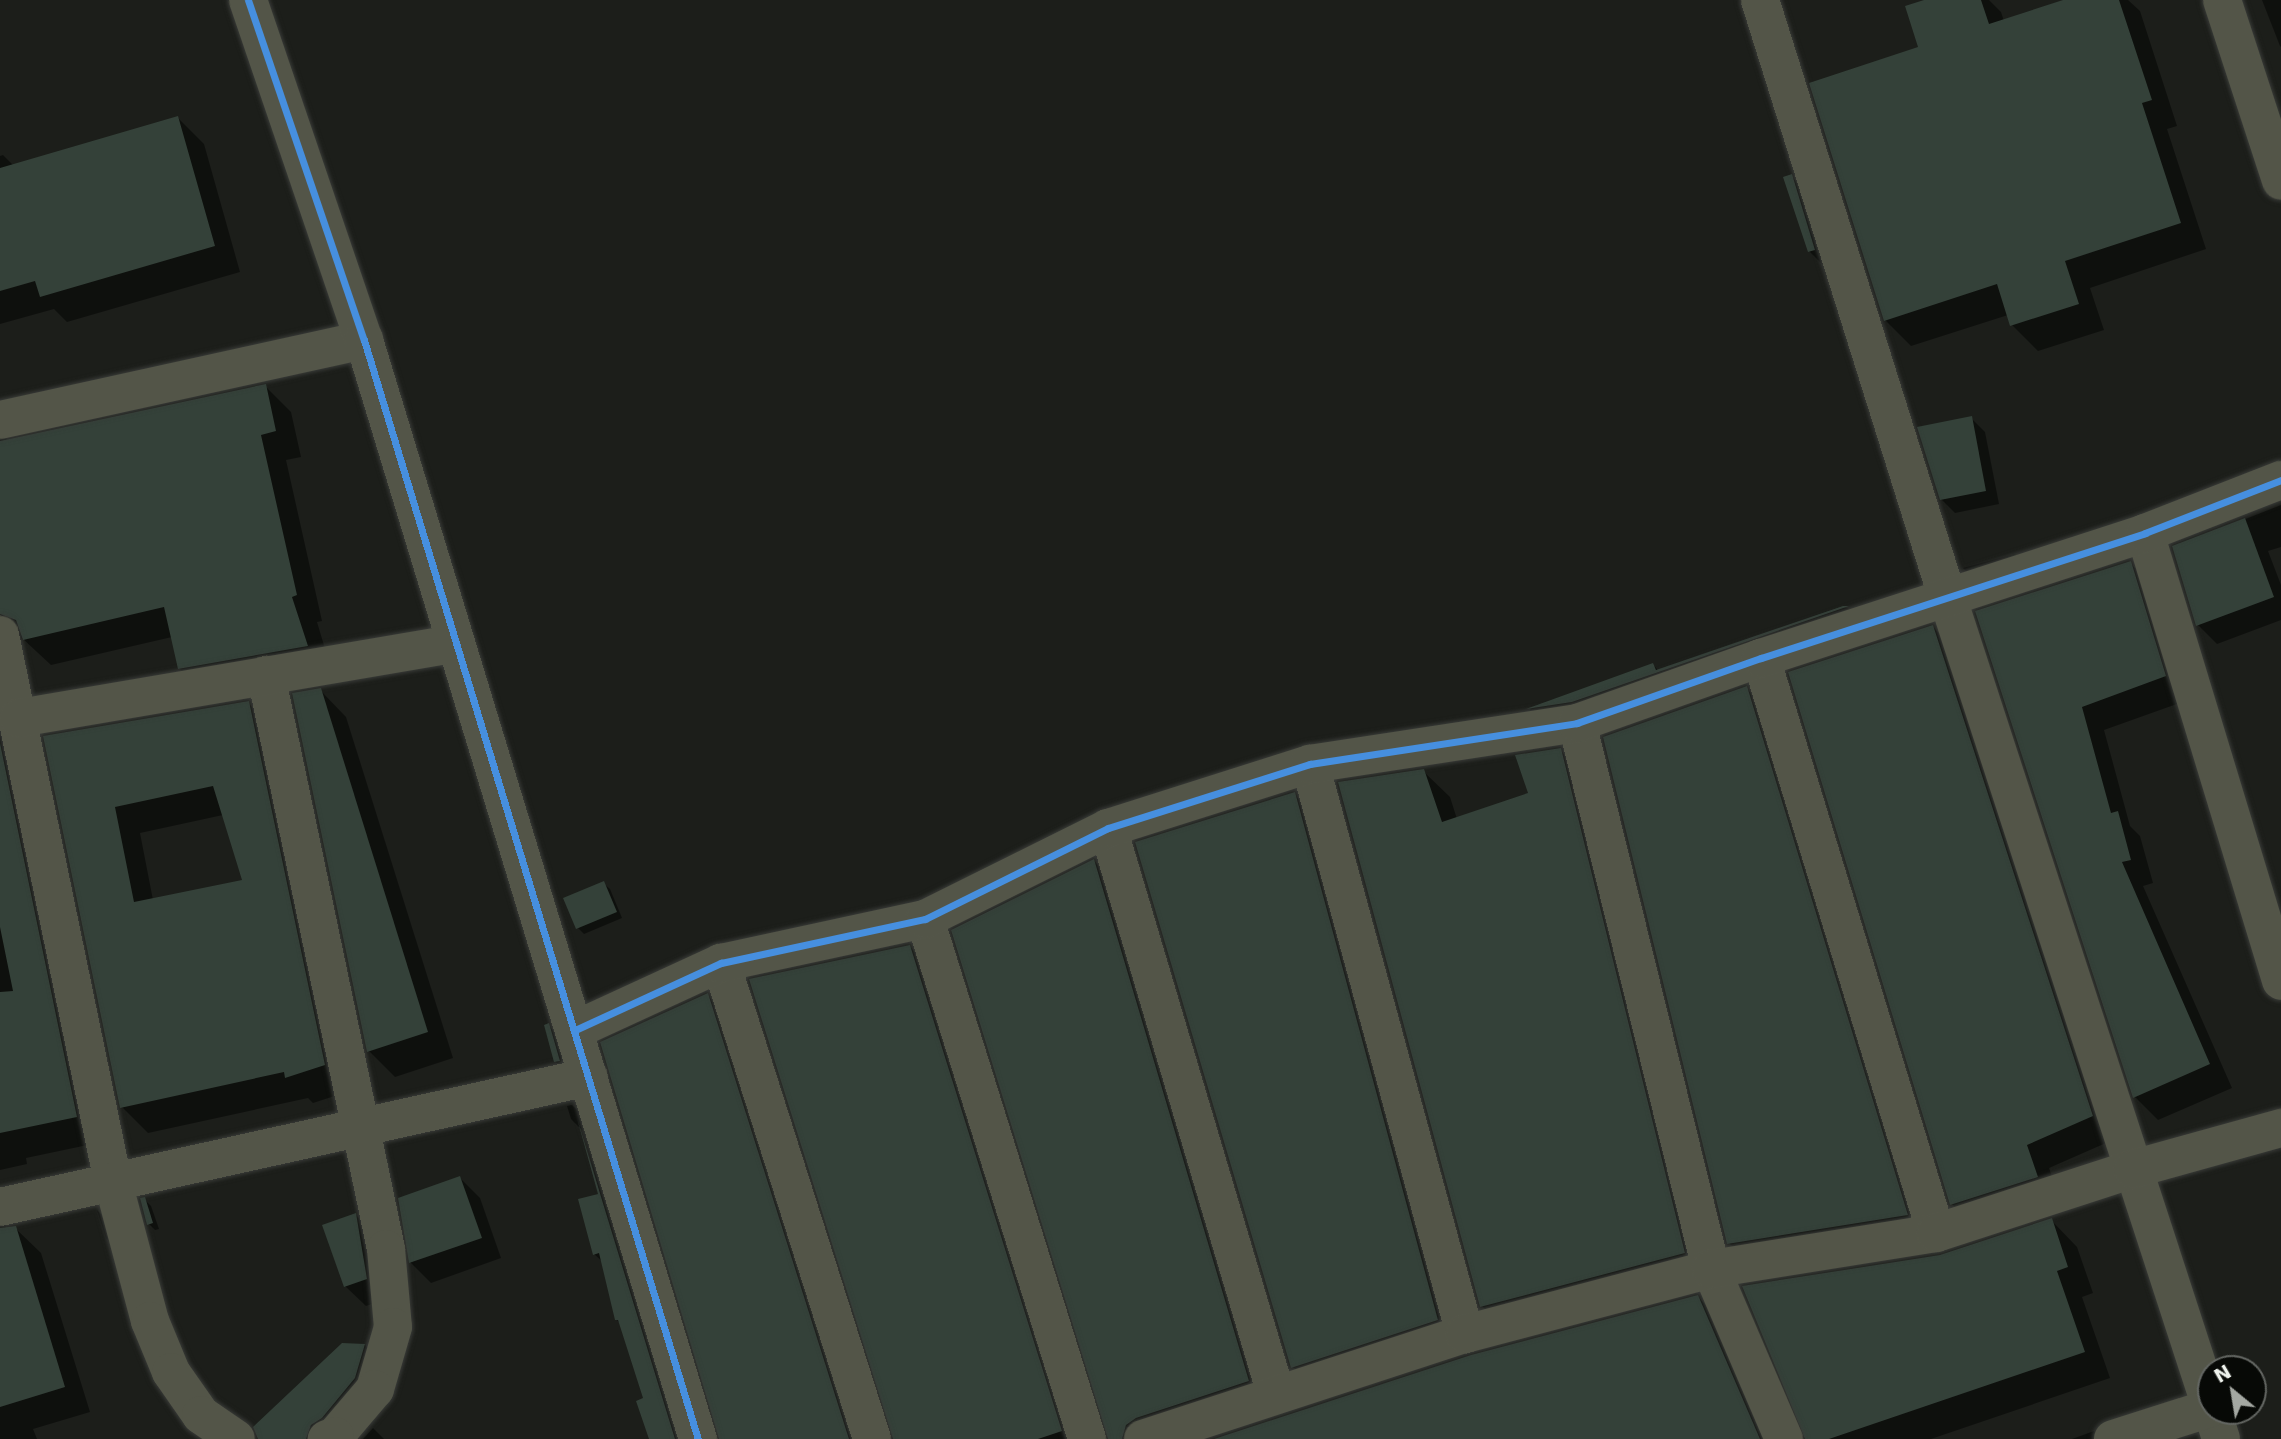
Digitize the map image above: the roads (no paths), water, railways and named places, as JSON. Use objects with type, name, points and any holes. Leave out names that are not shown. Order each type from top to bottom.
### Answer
[{"type":"street","points":[[248,0],[364,340],[698,1439]]},
{"type":"street","points":[[1760,0],[1948,599],[2197,1366]]},
{"type":"street","points":[[2222,0],[2281,181]]},
{"type":"street","points":[[0,420],[364,340]]},
{"type":"street","points":[[575,1030],[721,964],[925,919],[1108,828],[1310,764],[1577,723],[1762,658],[2145,533],[2281,480]]},
{"type":"street","points":[[2145,533],[2281,981]]},
{"type":"street","points":[[0,635],[113,1182],[150,1321],[170,1372],[201,1415],[236,1439]]},
{"type":"street","points":[[19,718],[456,643]]},
{"type":"street","points":[[1762,658],[1936,1233]]},
{"type":"street","points":[[266,675],[386,1249],[393,1327],[375,1389],[335,1436],[327,1439]]},
{"type":"street","points":[[1577,723],[1711,1269],[1784,1439]]},
{"type":"street","points":[[1310,764],[1465,1334]]},
{"type":"street","points":[[1108,828],[1276,1394]]},
{"type":"street","points":[[925,919],[1087,1439]]},
{"type":"street","points":[[721,964],[872,1439]]},
{"type":"street","points":[[0,1207],[589,1077]]},
{"type":"street","points":[[1143,1439],[1465,1334],[1711,1269],[1936,1233],[2133,1169],[2281,1128]]},
{"type":"street","points":[[2113,1439],[2197,1413]]}]
